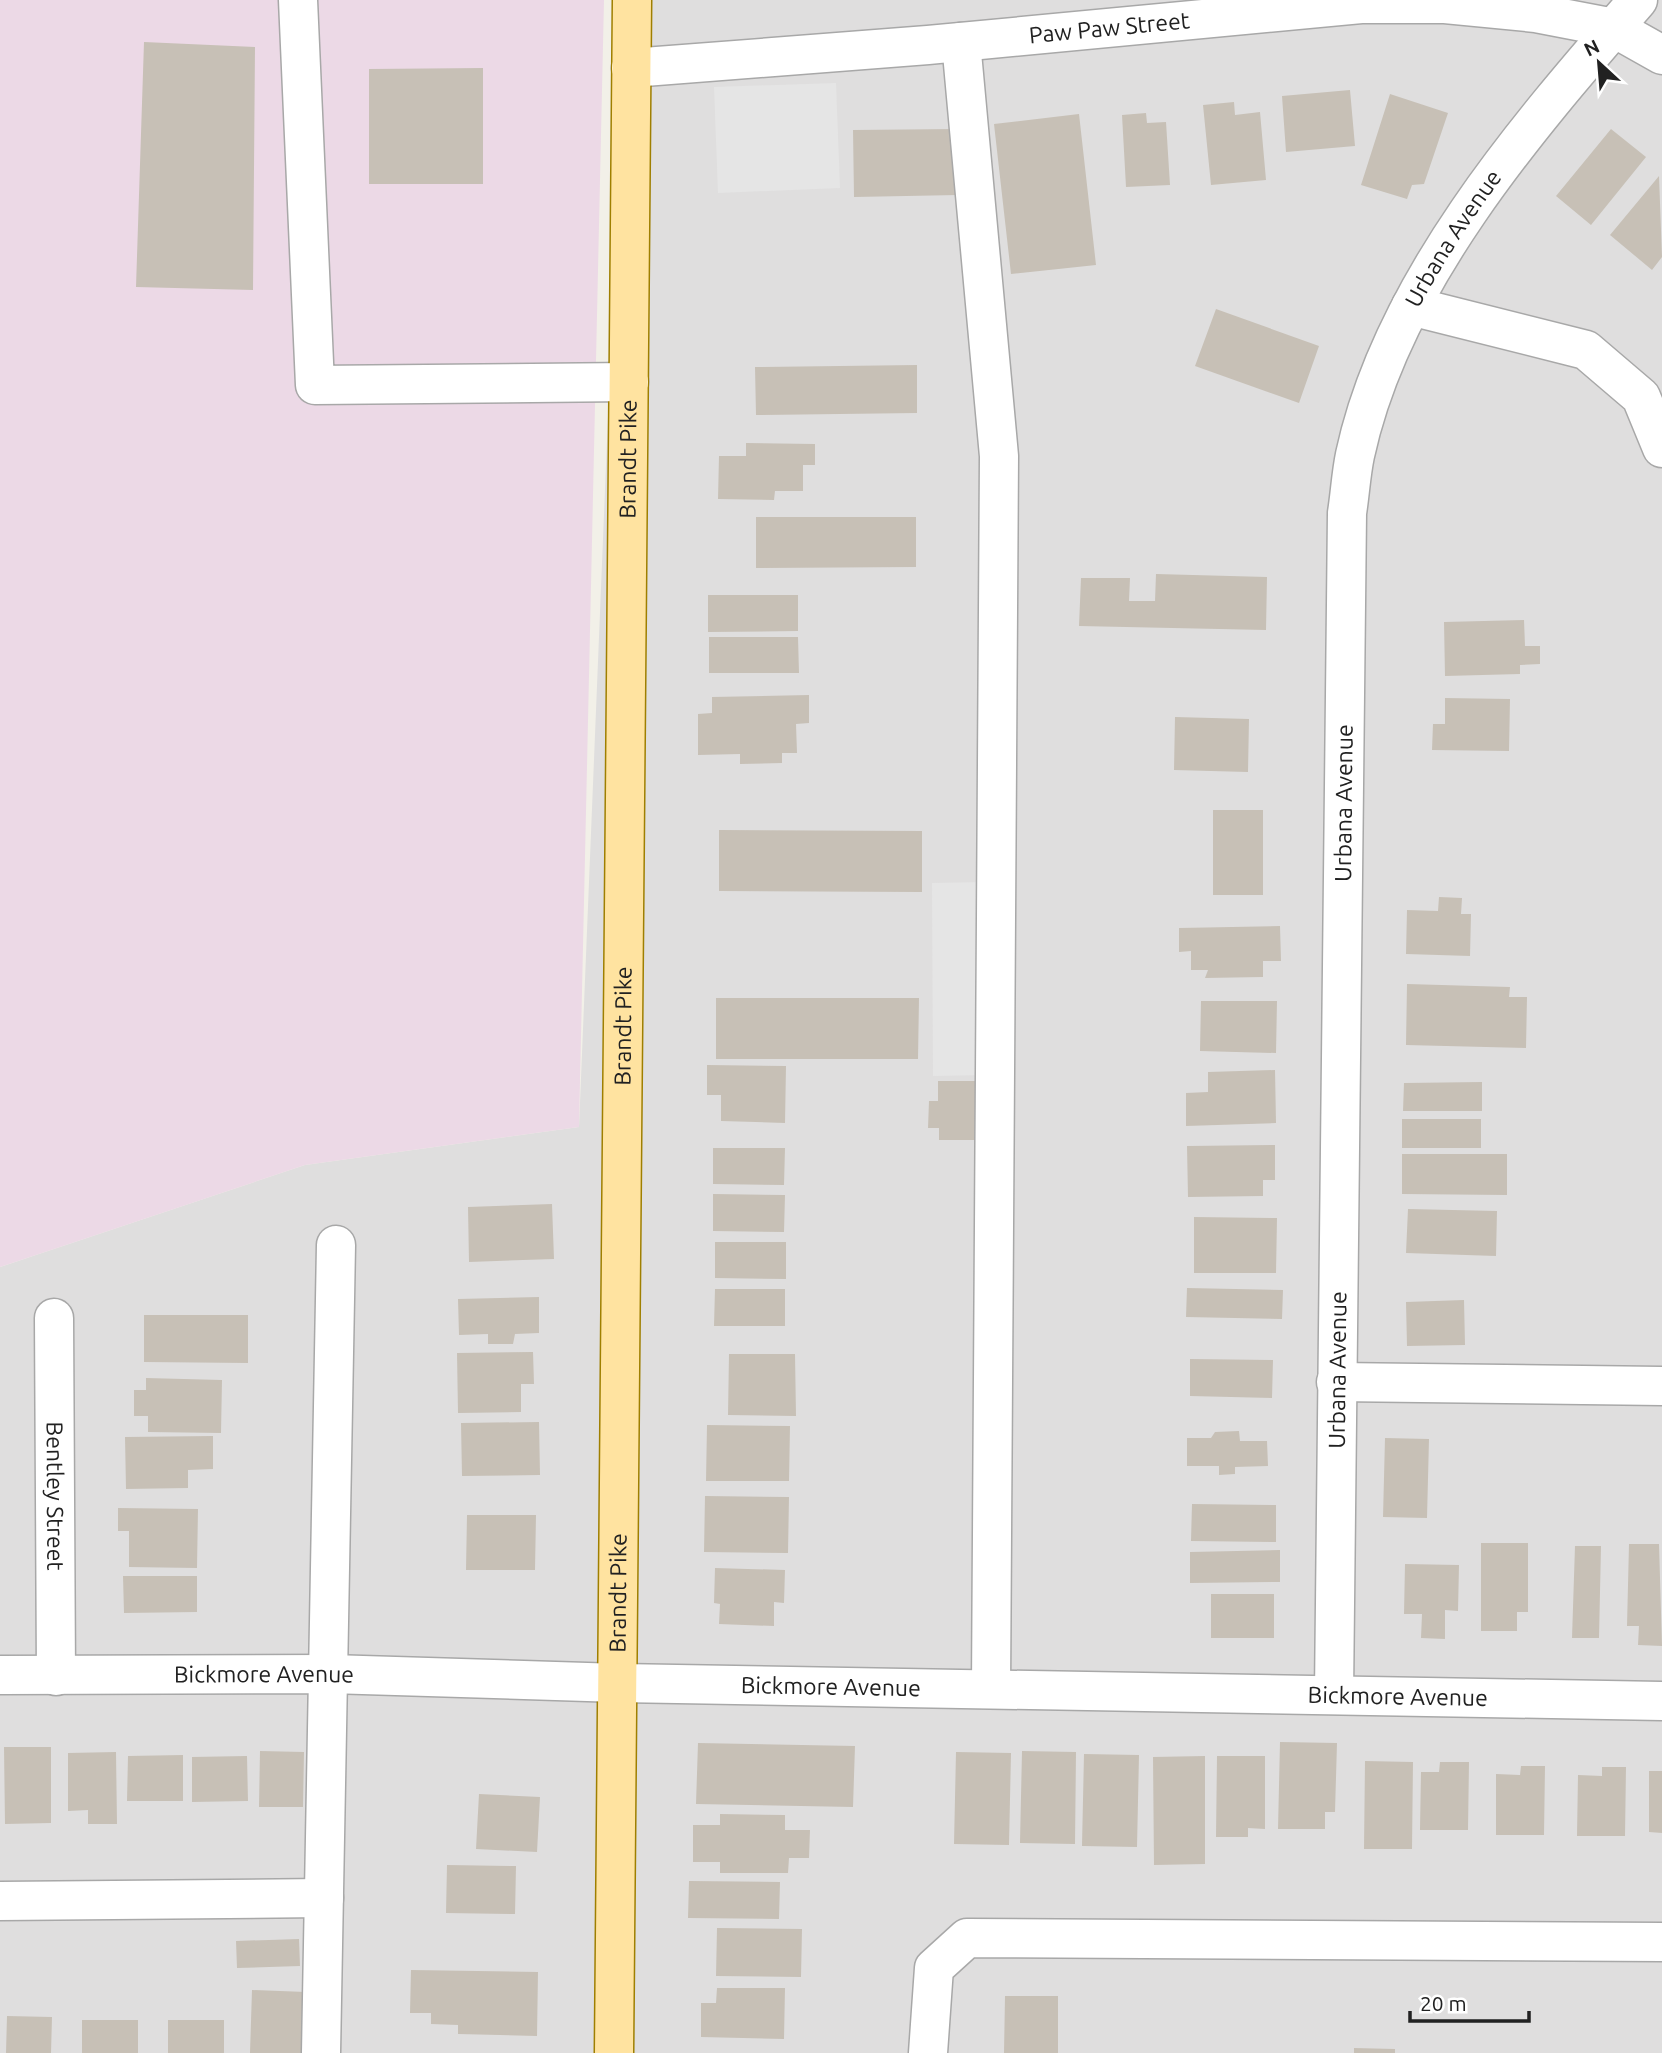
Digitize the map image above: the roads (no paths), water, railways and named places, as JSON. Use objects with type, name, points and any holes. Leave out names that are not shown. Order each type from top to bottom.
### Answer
[{"type":"main road","name":"Brandt Pike","points":[[614,2053],[632,0]]},
{"type":"street","points":[[298,0],[315,385],[629,382]]},
{"type":"street","name":"Urbana Avenue","points":[[1334,1694],[1347,513],[1355,454],[1373,396],[1411,306],[1472,205],[1540,114],[1638,0]]},
{"type":"street","name":"Paw Paw Street","points":[[631,68],[961,42],[1361,4],[1445,4],[1536,13],[1614,28],[1662,55]]},
{"type":"street","points":[[961,42],[999,456],[991,1689]]},
{"type":"street","points":[[1411,306],[1586,350],[1641,397],[1662,448]]},
{"type":"street","points":[[321,2053],[336,1245]]},
{"type":"street","name":"Bentley Street","points":[[54,1318],[56,1676]]},
{"type":"street","points":[[1336,1382],[1662,1386]]},
{"type":"street","name":"Bickmore Avenue","points":[[0,1675],[330,1674],[619,1683],[1662,1701]]},
{"type":"street","points":[[0,1901],[324,1898]]},
{"type":"street","points":[[928,2053],[934,1968],[967,1938],[1662,1942]]}]
